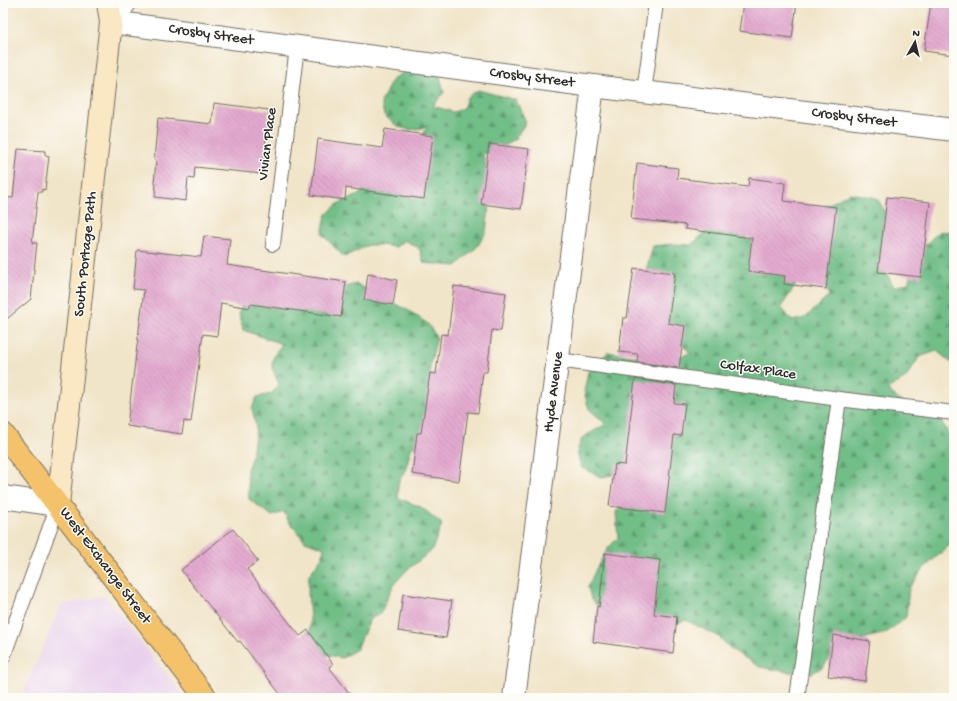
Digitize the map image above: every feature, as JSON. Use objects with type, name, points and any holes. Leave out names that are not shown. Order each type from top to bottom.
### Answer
[{"type":"main road","name":"South Portage Path","points":[[58,505],[110,12]]},
{"type":"main road","name":"West Exchange Street","points":[[3,434],[202,697]]},
{"type":"street","points":[[110,12],[125,3]]},
{"type":"street","name":"Crosby Street","points":[[110,12],[297,47],[593,86],[954,130]]},
{"type":"street","name":"Hyde Avenue","points":[[514,698],[593,86]]},
{"type":"street","points":[[3,497],[58,505]]},
{"type":"lane","points":[[644,92],[656,3]]},
{"type":"lane","name":"Vivian Place","points":[[273,244],[297,47]]},
{"type":"lane","name":"Colfax Place","points":[[558,360],[840,399],[954,413]]},
{"type":"lane","points":[[797,698],[840,399]]},
{"type":"lane","points":[[3,657],[58,505]]},
{"type":"shaded area","points":[[105,596],[185,698],[21,698],[61,605]]},
{"type":"green space","points":[[409,69],[440,76],[444,92],[433,106],[453,112],[463,109],[467,97],[478,90],[516,100],[526,122],[515,139],[497,150],[483,154],[488,176],[490,199],[486,232],[477,247],[456,266],[424,263],[419,248],[404,240],[396,247],[368,245],[344,257],[322,234],[326,215],[339,203],[357,196],[418,145],[427,127],[410,130],[398,127],[384,115],[381,102],[392,80]]},
{"type":"green space","points":[[850,193],[877,198],[888,217],[883,267],[894,287],[908,283],[918,253],[938,232],[954,231],[954,362],[950,362],[937,351],[919,357],[906,378],[887,389],[900,401],[938,416],[950,436],[954,449],[954,534],[951,544],[925,567],[909,588],[906,617],[886,633],[839,645],[823,667],[808,675],[760,667],[731,649],[719,637],[686,620],[664,628],[610,622],[591,598],[588,587],[608,548],[618,538],[616,512],[634,490],[625,472],[601,477],[581,467],[577,452],[582,438],[606,424],[589,409],[584,392],[588,372],[608,352],[666,362],[690,353],[674,334],[650,329],[645,274],[653,246],[673,244],[691,245],[714,225],[734,225],[748,241],[775,226],[806,270],[781,307],[792,321],[805,318],[829,296],[823,276],[822,208]]},
{"type":"green space","points":[[356,284],[406,309],[428,324],[437,338],[430,365],[430,389],[423,438],[411,449],[406,468],[398,483],[398,498],[421,507],[442,524],[432,550],[406,571],[394,584],[380,614],[370,619],[357,649],[342,658],[321,653],[310,641],[308,593],[309,575],[322,557],[324,548],[305,541],[289,522],[284,512],[272,516],[249,499],[247,470],[252,456],[256,428],[252,408],[257,397],[272,394],[279,384],[272,363],[282,344],[243,330],[239,313],[247,293],[341,288]]},
{"type":"building","points":[[743,3],[797,3],[792,38],[739,31]]},
{"type":"building","points":[[931,3],[954,3],[954,55],[924,51]]},
{"type":"building","points":[[214,103],[269,110],[262,174],[195,167],[194,179],[188,178],[186,201],[155,197],[156,183],[154,183],[156,160],[154,159],[158,118],[212,124]]},
{"type":"building","points":[[385,129],[433,136],[424,199],[346,188],[345,200],[311,195],[318,139],[382,148]]},
{"type":"building","points":[[489,144],[529,149],[521,209],[481,204]]},
{"type":"building","points":[[18,149],[45,151],[45,155],[49,156],[45,190],[42,189],[42,192],[38,192],[32,243],[37,243],[31,299],[3,322],[3,197],[13,198]]},
{"type":"building","points":[[637,163],[678,168],[677,178],[748,187],[749,178],[785,183],[783,201],[836,207],[826,289],[784,284],[785,276],[748,271],[752,238],[685,229],[686,225],[631,219]]},
{"type":"building","points":[[887,197],[930,202],[921,277],[878,272]]},
{"type":"building","points":[[204,236],[230,239],[227,265],[346,282],[341,317],[250,304],[250,308],[221,303],[217,336],[203,334],[191,422],[184,421],[182,434],[127,426],[144,290],[133,289],[137,250],[201,257]]},
{"type":"building","points":[[634,268],[675,273],[668,323],[685,326],[679,368],[637,362],[638,354],[619,352],[623,318],[627,318]]},
{"type":"building","points":[[368,274],[397,280],[393,305],[364,300]]},
{"type":"building","points":[[454,286],[506,293],[501,331],[492,330],[487,372],[483,372],[478,413],[468,412],[459,481],[412,474],[417,433],[421,433],[430,373],[436,374],[441,334],[448,335]]},
{"type":"building","points":[[635,379],[676,385],[674,403],[685,404],[681,436],[674,435],[665,513],[609,506],[615,464],[625,465]]},
{"type":"building","points":[[233,529],[258,561],[247,569],[300,636],[308,630],[333,664],[329,667],[353,698],[283,698],[240,641],[238,642],[181,570]]},
{"type":"building","points":[[605,553],[660,560],[654,614],[677,617],[673,653],[593,642],[597,606],[599,607]]},
{"type":"building","points":[[403,594],[452,601],[446,638],[398,631]]},
{"type":"building","points":[[833,635],[870,641],[865,681],[828,676]]}]
